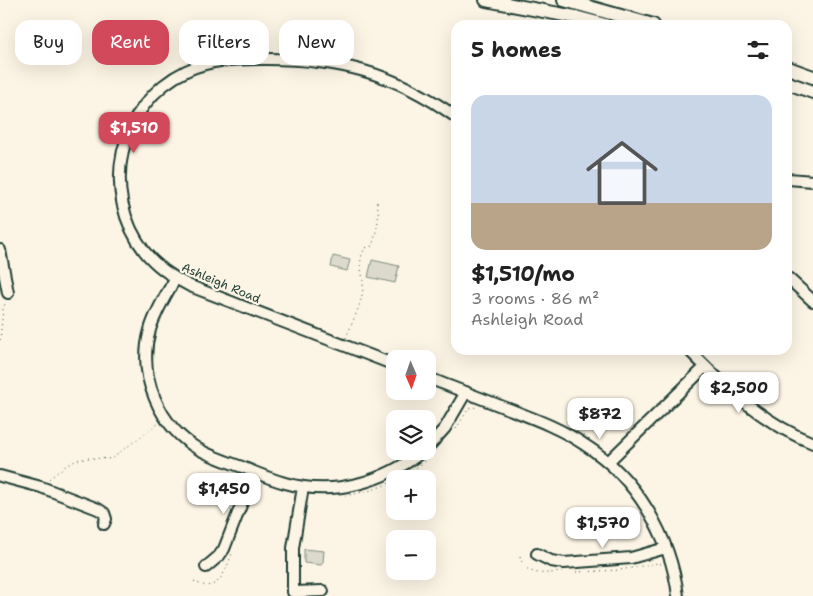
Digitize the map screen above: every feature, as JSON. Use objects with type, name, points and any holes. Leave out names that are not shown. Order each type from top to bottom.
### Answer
[{"type":"main road","points":[[486,0],[571,20]]},
{"type":"main road","points":[[564,0],[578,2],[637,20]]},
{"type":"main road","points":[[792,69],[813,77]]},
{"type":"main road","points":[[792,84],[813,92]]},
{"type":"street","points":[[575,20],[578,2]]},
{"type":"street","name":"Ashleigh Road","points":[[386,362],[175,279],[156,264],[131,231],[122,205],[119,179],[121,153],[130,127],[142,107],[152,96],[173,78],[199,66],[225,60],[294,59],[324,61],[356,68],[387,78],[420,94],[451,114]]},
{"type":"street","points":[[792,179],[813,181]]},
{"type":"street","points":[[0,250],[8,293]]},
{"type":"street","points":[[175,279],[154,320],[148,341],[147,369],[154,398],[168,422],[190,444],[208,454],[254,472],[303,487],[336,488],[369,481],[396,470],[410,460]]},
{"type":"street","points":[[792,282],[813,301]]},
{"type":"street","points":[[694,355],[743,402],[768,420],[813,443]]},
{"type":"street","points":[[608,462],[705,366]]},
{"type":"street","points":[[436,381],[565,433],[608,462],[636,494],[651,515],[666,548],[678,596]]},
{"type":"street","points":[[436,443],[466,392]]},
{"type":"street","points":[[206,567],[224,549],[254,472]]},
{"type":"street","points":[[0,476],[41,487],[98,509],[104,513],[106,519],[104,524]]},
{"type":"street","points":[[303,487],[293,548],[293,592],[323,591]]},
{"type":"street","points":[[537,554],[550,561],[564,563],[631,558],[666,548]]},
{"type":"path","points":[[343,346],[363,288],[360,264],[361,254],[364,248],[372,246],[378,226],[376,199]]},
{"type":"path","points":[[0,340],[3,309],[8,293]]},
{"type":"path","points":[[453,433],[469,408],[478,407]]},
{"type":"path","points":[[156,419],[162,427]]},
{"type":"path","points":[[41,487],[64,467],[77,460],[90,458],[111,459],[159,423]]},
{"type":"path","points":[[414,470],[423,460]]},
{"type":"path","points":[[340,496],[372,490],[386,485]]},
{"type":"path","points":[[194,581],[209,587],[217,584],[224,575],[232,553]]},
{"type":"path","points":[[520,556],[525,568],[535,573],[612,570],[658,562],[664,568]]},
{"type":"shaded area","points":[[333,256],[350,260],[347,271],[331,267]]},
{"type":"shaded area","points":[[372,260],[399,266],[395,283],[368,277]]},
{"type":"shaded area","points":[[304,549],[324,551],[321,565],[304,563]]}]
